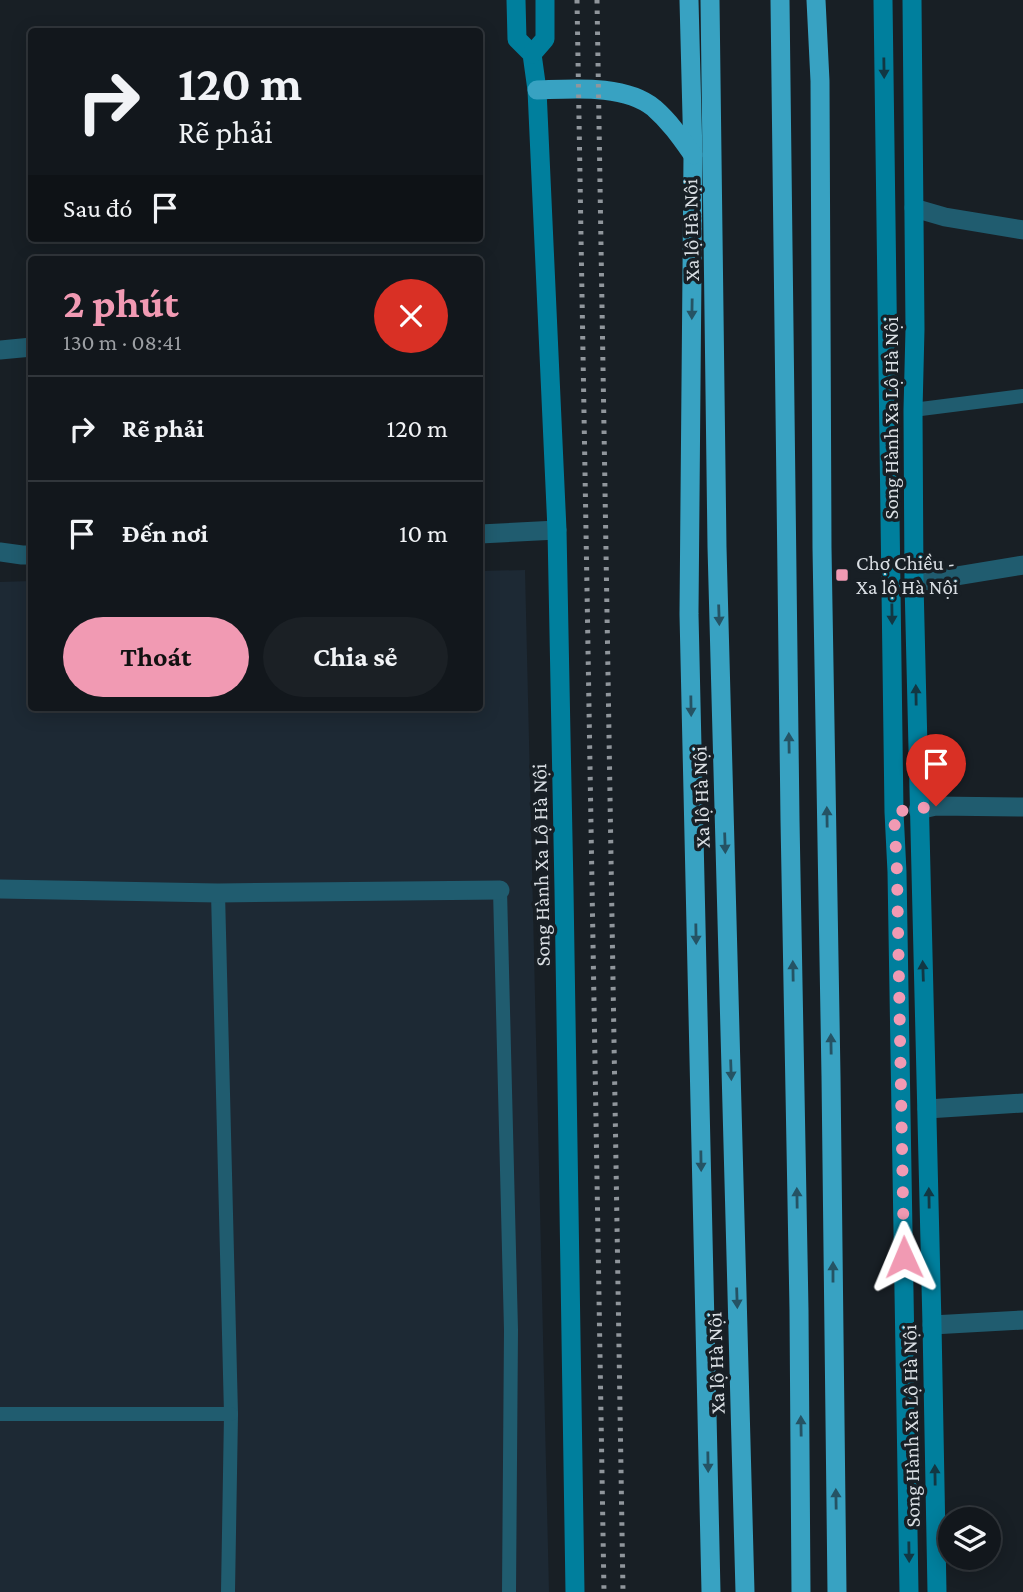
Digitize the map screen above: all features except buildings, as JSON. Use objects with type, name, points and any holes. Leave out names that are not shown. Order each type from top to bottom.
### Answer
[{"type":"highway","name":"Xa lộ Hà Nội","points":[[689,0],[693,155],[689,614],[711,1592]]},
{"type":"highway","name":"Xa lộ Hà Nội","points":[[710,0],[717,547],[746,1592]]},
{"type":"highway","points":[[780,0],[802,1592]]},
{"type":"highway","points":[[816,0],[820,81],[822,548],[837,1592]]},
{"type":"highway","points":[[537,90],[592,89],[622,93],[651,106],[672,125],[693,155]]},
{"type":"highway","points":[[693,240],[715,279]]},
{"type":"highway","points":[[689,614],[717,547]]},
{"type":"main road","name":"Song Hành Xa Lộ Hà Nội","points":[[516,0],[517,39],[533,54],[537,90],[557,530],[575,1592]]},
{"type":"main road","name":"Song Hành Xa Lộ Hà Nội","points":[[533,54],[545,39],[545,0]]},
{"type":"main road","name":"Song Hành Xa Lộ Hà Nội","points":[[883,0],[894,812],[909,1592]]},
{"type":"main road","name":"Song Hành Xa Lộ Hà Nội","points":[[912,0],[914,583],[937,1592]]},
{"type":"main road","points":[[894,812],[918,810]]},
{"type":"street","points":[[914,208],[945,217],[1023,230]]},
{"type":"street","points":[[0,350],[28,347]]},
{"type":"street","points":[[483,534],[557,530]]},
{"type":"street","points":[[0,552],[28,555]]},
{"type":"street","points":[[914,583],[1023,565]]},
{"type":"street","points":[[918,810],[936,806],[1023,807]]},
{"type":"street","points":[[0,890],[218,893],[500,890]]},
{"type":"street","points":[[927,1109],[1023,1103]]},
{"type":"street","points":[[932,1325],[1023,1320]]},
{"type":"lane","points":[[912,410],[1023,396]]},
{"type":"lane","points":[[500,890],[511,1330],[509,1592]]},
{"type":"lane","points":[[218,893],[231,1414],[228,1592]]},
{"type":"lane","points":[[0,1414],[231,1414]]},
{"type":"shaded area","points":[[525,570],[549,1592],[0,1592],[0,582],[28,581],[28,711],[483,711],[483,571]]},
{"type":"railway","points":[[577,0],[604,1592]]},
{"type":"railway","points":[[597,0],[623,1592]]},
{"type":"place","name":"Chợ Chiều - Xa lộ Hà Nội","points":[[842,575]]},
{"type":"route","points":[[904,1257],[894,812],[936,806]]}]
